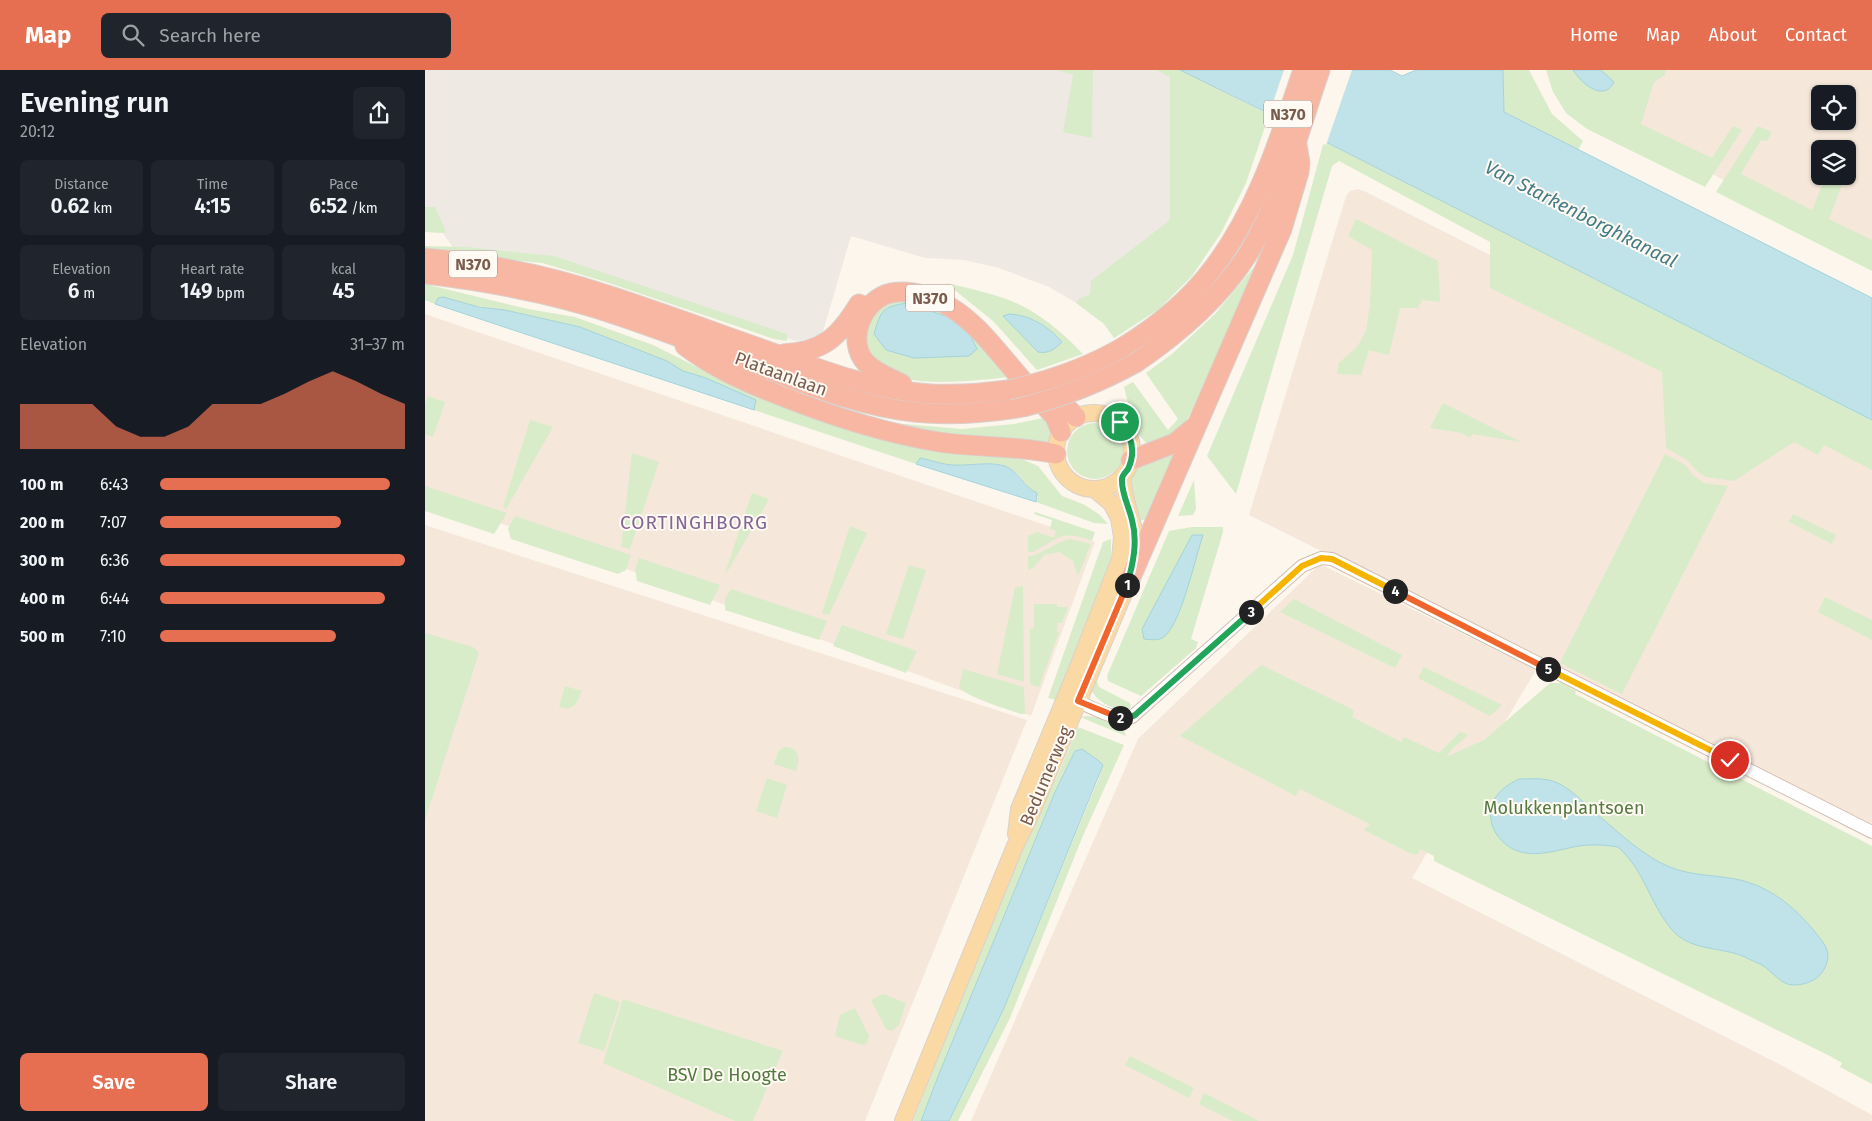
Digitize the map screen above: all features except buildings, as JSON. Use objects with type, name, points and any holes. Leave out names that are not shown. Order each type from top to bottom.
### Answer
[{"type":"highway","name":"N370","points":[[1128,584],[1282,229],[1286,166],[1303,70]]},
{"type":"highway","name":"N370","points":[[1286,166],[1320,70]]},
{"type":"highway","name":"Plataanlaan","points":[[425,258],[496,268],[583,288],[855,381],[921,393],[961,395],[1008,390],[1069,374],[1094,363],[1125,346],[1165,318],[1211,272],[1286,166]]},
{"type":"highway","name":"Plataanlaan","points":[[425,274],[491,283],[579,303],[857,401],[885,408],[943,414],[978,413],[1023,407],[1071,393],[1116,374],[1171,338],[1197,315],[1231,278],[1269,214],[1286,166]]},
{"type":"highway","name":"N370","points":[[775,354],[799,353],[819,348],[836,336],[847,324],[862,298],[870,291],[887,284],[913,283],[943,292],[966,306],[989,326],[1076,417]]},
{"type":"highway","name":"N370","points":[[921,393],[882,375],[866,362],[859,351],[857,333],[863,315],[873,302],[889,293],[907,292],[925,296],[948,306],[969,320],[1055,417],[1061,432]]},
{"type":"highway","name":"N370","points":[[665,332],[706,362],[748,383],[825,414],[888,432],[940,442],[1018,448],[1056,454]]},
{"type":"highway","name":"N370","points":[[1131,460],[1175,443],[1196,425]]},
{"type":"main road","points":[[1085,413],[1109,415],[1120,422],[1131,440],[1132,447],[1131,460],[1122,477],[1108,486],[1095,489],[1079,486],[1068,478],[1059,467],[1056,454],[1061,432],[1067,424],[1085,413]]},
{"type":"main road","name":"Bedumerweg","points":[[1072,699],[1128,584],[1133,562],[1135,533],[1125,497],[1122,477]]},
{"type":"main road","name":"Bedumerweg","points":[[903,1121],[1015,846],[1031,814],[1115,574],[1122,548],[1119,518],[1111,503],[1095,489]]},
{"type":"street","points":[[1072,699],[1117,717],[1125,719],[1131,717],[1302,566],[1321,558],[1332,559],[1872,832]]},
{"type":"shaded area","points":[[425,70],[1192,70],[1218,83],[1197,181],[1178,221],[1078,304],[1049,287],[999,268],[964,260],[925,258],[851,236],[822,335],[811,339],[795,341],[557,260],[454,249],[440,229],[425,229]]},
{"type":"shaded area","points":[[1563,70],[1872,70],[1872,257],[1571,101]]},
{"type":"shaded area","points":[[1358,189],[1872,449],[1872,824],[1249,515],[1346,196],[1350,191]]},
{"type":"shaded area","points":[[425,314],[1095,542],[1031,716],[425,496]]},
{"type":"shaded area","points":[[425,525],[1027,720],[865,1121],[425,1121]]},
{"type":"shaded area","points":[[1320,564],[1536,670],[1412,878],[1781,1065],[1872,1115],[1872,1121],[971,1121],[1138,739]]},
{"type":"green space","points":[[1057,70],[1093,70],[1092,138],[1063,132],[1073,75]]},
{"type":"green space","points":[[1156,70],[1180,70],[1269,115],[1246,183],[1221,233],[1192,276],[1159,309],[1114,338],[1104,324],[1076,303],[1079,299],[1090,294],[1091,281],[1170,220],[1170,77]]},
{"type":"green space","points":[[1503,70],[1529,70],[1552,114],[1583,141],[1578,150],[1504,112]]},
{"type":"green space","points":[[1546,70],[1573,70],[1577,76],[1604,74],[1601,70],[1666,70],[1665,75],[1654,82],[1641,124],[1712,158],[1733,126],[1742,130],[1705,187],[1587,129],[1566,113],[1553,92]]},
{"type":"green space","points":[[1758,126],[1772,132],[1767,141],[1761,140],[1741,174],[1812,210],[1822,185],[1842,185],[1829,219],[1872,240],[1872,271],[1716,192]]},
{"type":"green space","points":[[1324,141],[1872,420],[1872,470],[1824,445],[1818,455],[1794,442],[1734,481],[1706,477],[1698,472],[1687,460],[1666,448],[1662,372],[1490,288],[1490,242],[1339,161],[1332,166],[1236,494],[1207,456],[1293,255]]},
{"type":"green space","points":[[425,207],[435,207],[446,231],[443,233],[425,232]]},
{"type":"green space","points":[[1356,219],[1438,261],[1440,302],[1422,300],[1418,308],[1400,308],[1389,355],[1369,350],[1361,375],[1337,374],[1339,363],[1357,347],[1366,331],[1370,304],[1372,250],[1348,236]]},
{"type":"green space","points":[[425,246],[465,247],[554,256],[787,334],[787,341],[774,339],[606,282],[542,263],[472,256],[458,252],[425,249]]},
{"type":"green space","points":[[1258,262],[1194,407],[1181,430],[1150,447],[1135,431],[1124,387],[1133,382],[1168,430],[1178,419],[1146,373],[1172,354],[1215,314]]},
{"type":"green space","points":[[946,283],[989,293],[1019,304],[1050,324],[1083,354],[1037,370],[993,321]]},
{"type":"green space","points":[[425,284],[528,309],[575,317],[653,345],[719,378],[1017,457],[1038,466],[1062,496],[1085,505],[1100,515],[1108,524],[1094,523],[1036,502],[1038,497],[1008,467],[988,463],[950,465],[920,458],[916,464],[754,410],[755,400],[706,378],[683,371],[666,361],[580,327],[505,310],[437,300],[435,304],[425,300]]},
{"type":"green space","points":[[897,296],[953,314],[1013,376],[972,381],[938,382],[909,379],[887,369],[867,354],[864,331],[865,323],[871,313]]},
{"type":"green space","points":[[428,396],[445,402],[433,437],[425,434],[425,406]]},
{"type":"green space","points":[[1443,403],[1521,442],[1472,434],[1470,438],[1461,433],[1430,428]]},
{"type":"green space","points":[[1048,417],[1053,425],[1051,443],[979,439],[869,421],[962,429],[1014,424]]},
{"type":"green space","points":[[530,420],[553,427],[506,509],[503,507]]},
{"type":"green space","points":[[1095,423],[1106,425],[1115,431],[1121,440],[1123,451],[1121,462],[1115,471],[1106,477],[1095,479],[1084,477],[1075,471],[1069,462],[1067,451],[1069,440],[1075,431],[1084,425]]},
{"type":"green space","points":[[1182,446],[1150,519],[1136,521],[1128,479],[1136,466]]},
{"type":"green space","points":[[632,453],[659,462],[630,549],[621,547]]},
{"type":"green space","points":[[1665,454],[1684,464],[1693,475],[1704,483],[1728,486],[1622,694],[1560,663]]},
{"type":"green space","points":[[1194,480],[1196,509],[1193,515],[1178,516]]},
{"type":"green space","points":[[425,486],[507,513],[494,534],[425,511]]},
{"type":"green space","points":[[752,493],[769,499],[725,573]]},
{"type":"green space","points":[[1035,512],[1095,532],[1092,541],[1081,537],[1066,536],[1055,539],[1033,552],[1028,552],[1028,536],[1037,532],[1054,538],[1056,531],[1050,529],[1052,520],[1034,514]]},
{"type":"green space","points":[[1793,514],[1836,535],[1832,544],[1789,522]]},
{"type":"green space","points":[[515,516],[631,555],[626,570],[618,574],[511,539],[508,529]]},
{"type":"green space","points":[[850,526],[867,533],[829,615],[822,613]]},
{"type":"green space","points":[[1192,527],[1223,527],[1191,639],[1198,642],[1196,648],[1141,696],[1108,681],[1107,676],[1169,531]],"holes":[[[1202,535],[1142,629],[1192,536]]]},
{"type":"green space","points":[[1070,539],[1091,544],[1078,576],[1073,561],[1059,552],[1044,555],[1034,567],[1028,570],[1028,557]]},
{"type":"green space","points":[[1111,539],[1111,558],[1070,667],[1060,701],[1048,698],[1103,542]]},
{"type":"green space","points":[[639,558],[720,585],[710,605],[637,581],[635,569]]},
{"type":"green space","points":[[909,565],[926,570],[903,639],[886,634]]},
{"type":"green space","points":[[1023,586],[1024,682],[997,674],[1015,587]]},
{"type":"green space","points":[[731,589],[827,621],[819,640],[725,610],[725,598]]},
{"type":"green space","points":[[1825,597],[1872,620],[1872,640],[1818,612]]},
{"type":"green space","points":[[1294,599],[1402,655],[1395,668],[1280,612]]},
{"type":"green space","points":[[1034,604],[1057,604],[1057,607],[1068,607],[1062,623],[1057,623],[1057,632],[1059,632],[1039,687],[1030,684],[1030,629],[1034,628]]},
{"type":"green space","points":[[842,625],[917,651],[906,673],[833,646]]},
{"type":"green space","points":[[425,633],[473,647],[479,653],[425,820]]},
{"type":"green space","name":"Molukkenplantsoen","points":[[1261,665],[1354,710],[1352,717],[1401,742],[1404,737],[1439,753],[1460,732],[1468,735],[1446,757],[1484,740],[1550,683],[1561,683],[1576,691],[1575,694],[1872,846],[1872,1084],[1840,1067],[1842,1063],[1830,1056],[1434,861],[1434,856],[1420,849],[1419,853],[1414,855],[1364,830],[1370,824],[1300,789],[1296,796],[1180,736]]},
{"type":"green space","points":[[1424,667],[1502,705],[1490,716],[1418,678]]},
{"type":"green space","points":[[963,669],[1024,687],[1025,714],[988,703],[964,691],[959,687]]},
{"type":"green space","points":[[1095,677],[1099,687],[1130,703],[1131,708],[1115,708],[1103,703],[1092,691]]},
{"type":"green space","points":[[565,686],[582,691],[576,704],[568,709],[559,707]]},
{"type":"green space","points":[[1088,716],[1116,724],[1124,731],[1126,736],[1080,717]]},
{"type":"green space","points":[[1078,727],[1124,745],[1082,838],[1010,1018],[958,1121],[949,1121],[1004,1008],[1098,780],[1103,765],[1082,749],[1075,751],[1055,792],[921,1121],[913,1121],[1041,798],[1056,779]]},
{"type":"green space","points":[[784,747],[789,747],[796,751],[798,762],[796,771],[774,764],[778,752]]},
{"type":"green space","points":[[767,778],[787,785],[777,818],[756,811]]},
{"type":"green space","points":[[594,993],[620,1002],[604,1051],[578,1043]]},
{"type":"green space","points":[[883,994],[906,1003],[899,1025],[892,1031],[886,1029],[871,1000]]},
{"type":"green space","name":"BSV De Hoogte","points":[[623,999],[783,1051],[753,1121],[735,1121],[603,1063]]},
{"type":"green space","points":[[855,1008],[869,1036],[867,1043],[862,1045],[835,1036],[840,1015]]},
{"type":"green space","points":[[1130,1056],[1194,1088],[1189,1098],[1125,1065]]},
{"type":"green space","points":[[1204,1093],[1259,1121],[1233,1121],[1199,1104]]},
{"type":"water","name":"Van Starkenborghkanaal","points":[[1180,70],[1390,70],[1402,76],[1416,70],[1503,70],[1504,112],[1872,298],[1872,420],[1324,141]]},
{"type":"water","points":[[1573,70],[1601,70],[1614,82],[1605,91],[1599,91],[1587,85]]},
{"type":"water","points":[[443,297],[479,307],[505,310],[580,327],[667,361],[683,371],[706,378],[756,400],[754,410],[435,304],[438,298]]},
{"type":"water","points":[[907,303],[948,317],[970,335],[977,349],[969,356],[914,358],[886,350],[874,334],[881,315],[887,308]]},
{"type":"water","points":[[1009,314],[1038,322],[1062,342],[1051,350],[1038,352],[1003,316]]},
{"type":"water","points":[[920,458],[950,465],[993,464],[1005,466],[1037,493],[1036,502],[916,464]]},
{"type":"water","points":[[1192,535],[1203,535],[1183,603],[1172,627],[1162,638],[1156,640],[1144,639],[1142,629]]},
{"type":"water","points":[[1082,749],[1103,765],[1004,1008],[949,1121],[921,1121],[1055,792],[1075,751]]},
{"type":"water","points":[[1519,779],[1545,779],[1561,785],[1572,792],[1634,845],[1661,863],[1688,872],[1747,882],[1780,898],[1807,923],[1824,943],[1828,960],[1824,970],[1809,982],[1793,985],[1785,983],[1762,965],[1745,957],[1699,946],[1681,938],[1666,922],[1635,867],[1618,847],[1584,845],[1536,854],[1515,850],[1497,835],[1491,821],[1491,809],[1499,793],[1506,786]]},
{"type":"pier","points":[[1284,70],[1352,70],[1326,145],[1268,117]]},
{"type":"district","name":"CORTINGHBORG","points":[[694,522]]},
{"type":"route","points":[[1120,422],[1128,433],[1132,447],[1131,460],[1122,477],[1125,497],[1135,533],[1133,562],[1128,584],[1078,701],[1125,719],[1135,715],[1302,566],[1312,560],[1326,558],[1332,559],[1730,760]]}]
